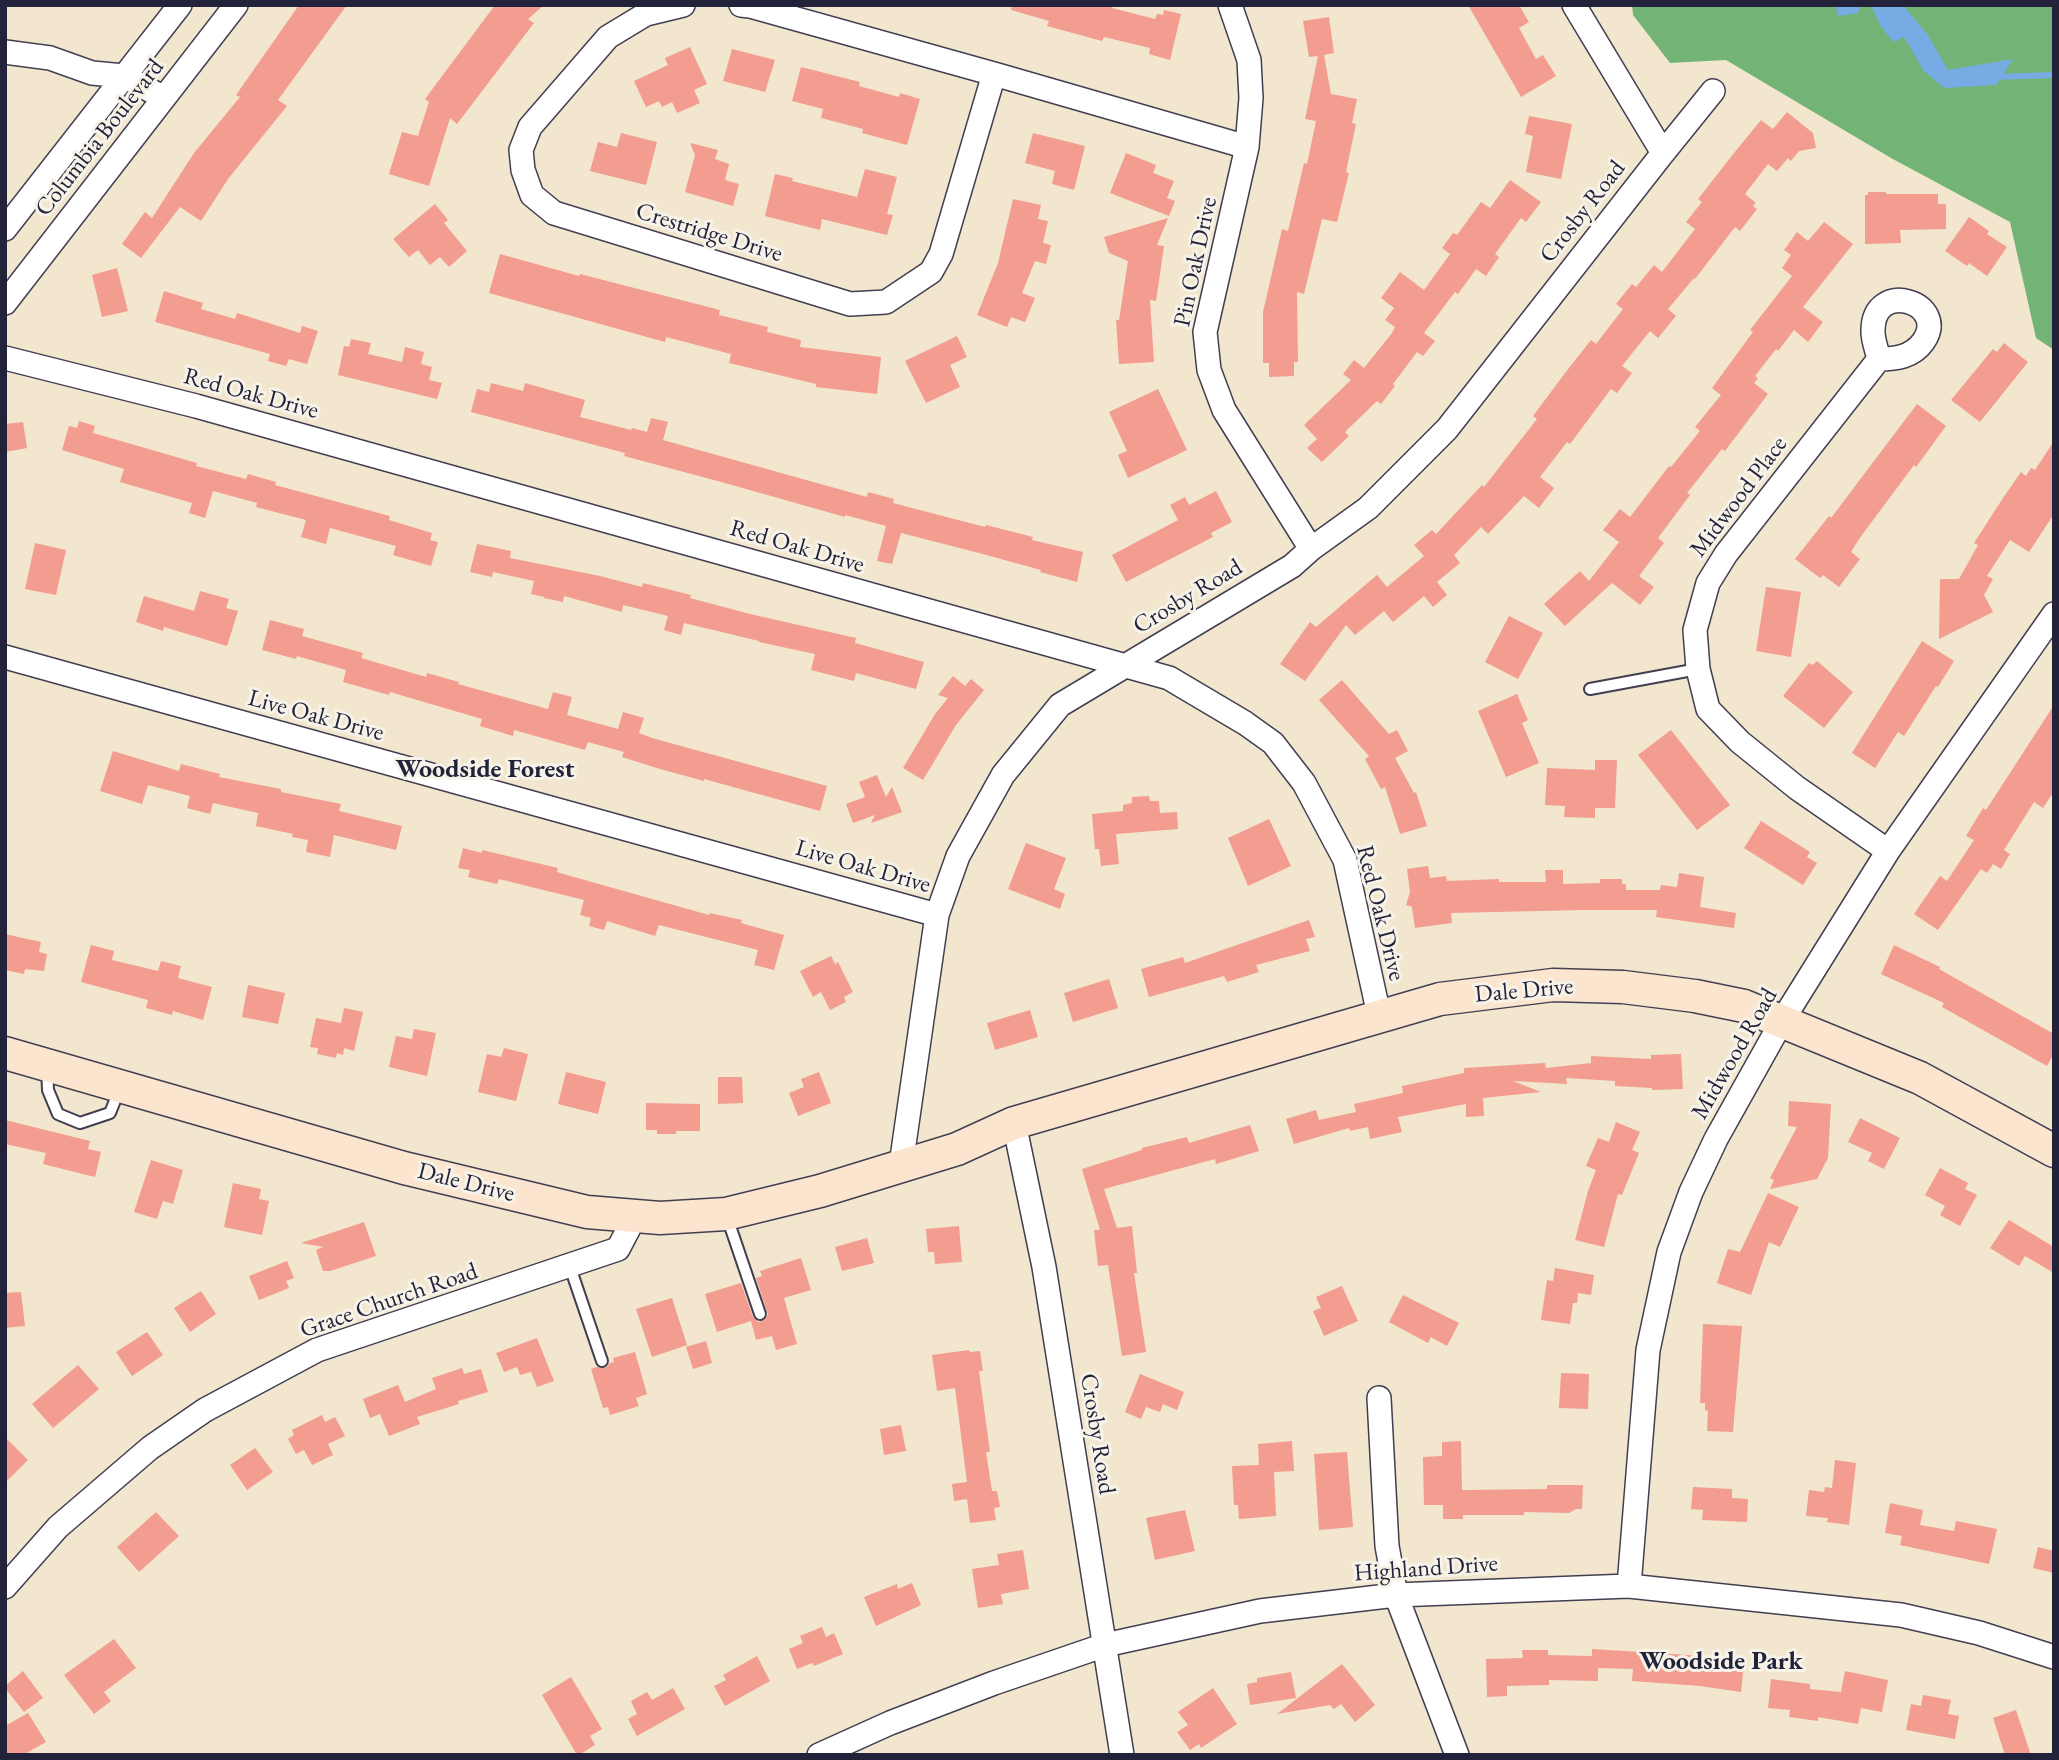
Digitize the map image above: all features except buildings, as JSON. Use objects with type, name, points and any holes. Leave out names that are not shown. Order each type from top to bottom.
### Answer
[{"type":"street","name":"Columbia Boulevard","points":[[5,229],[180,5]]},
{"type":"street","name":"Columbia Boulevard","points":[[5,303],[236,5]]},
{"type":"street","name":"Crestridge Drive","points":[[683,5],[646,14],[608,37],[530,127],[521,150],[523,170],[532,195],[554,213],[850,304],[886,302],[931,272],[941,254],[995,74]]},
{"type":"street","points":[[741,5],[995,74],[1247,147]]},
{"type":"street","name":"Pin Oak Drive","points":[[1230,5],[1249,60],[1251,98],[1247,147],[1205,332],[1209,370],[1224,410],[1311,549]]},
{"type":"street","points":[[1574,5],[1663,153]]},
{"type":"street","points":[[5,52],[50,58],[92,73],[124,76],[164,98]]},
{"type":"street","name":"Crosby Road","points":[[901,1165],[937,915],[958,856],[1003,775],[1060,705],[1292,566],[1368,508],[1447,429],[1713,91]]},
{"type":"street","name":"Red Oak Drive","points":[[5,358],[210,410],[1169,678],[1245,723],[1273,743],[1304,783],[1345,860],[1379,1015]]},
{"type":"street","name":"Midwood Place","points":[[1879,359],[1740,535],[1708,583],[1695,631],[1698,669],[1708,709],[1740,742],[1797,788],[1888,851]]},
{"type":"street","name":"Midwood Road","points":[[1629,1586],[1648,1350],[1670,1252],[1691,1192],[1716,1139],[1782,1021],[1888,851],[2054,614]]},
{"type":"street","name":"Live Oak Drive","points":[[5,657],[937,915]]},
{"type":"street","name":"Dale Drive","points":[[5,1053],[404,1168],[587,1213],[660,1218],[726,1214],[820,1191],[933,1156],[940,1143],[954,1138],[980,1138],[1014,1123],[1440,999],[1553,985],[1623,987],[1695,996],[1744,1006],[1920,1078],[2053,1149]]},
{"type":"street","name":"Crosby Road","points":[[1014,1123],[1044,1267],[1122,1755]]},
{"type":"street","name":"Grace Church Road","points":[[5,1587],[58,1527],[150,1448],[205,1410],[317,1350],[618,1249],[632,1216]]},
{"type":"street","points":[[1379,1398],[1387,1546],[1396,1595],[1457,1755]]},
{"type":"street","name":"Highland Drive","points":[[819,1755],[903,1718],[1105,1645],[1260,1611],[1396,1595],[1629,1586],[1901,1615],[1979,1633],[2054,1657]]},
{"type":"lane","points":[[1590,689],[1698,669]]},
{"type":"lane","points":[[47,1065],[48,1090],[58,1114],[80,1123],[110,1113],[121,1086]]},
{"type":"lane","points":[[726,1214],[760,1314]]},
{"type":"lane","points":[[570,1267],[602,1361]]},
{"type":"green space","points":[[1632,5],[2054,5],[2054,350],[2036,338],[2010,222],[1891,158],[1726,60],[1670,63],[1633,15]]},
{"type":"water","points":[[1835,5],[1867,5],[1861,6],[1858,13],[1838,16]]},
{"type":"water","points":[[1871,5],[1903,5],[1928,35],[1948,70],[2013,59],[1996,85],[1944,88],[1923,70],[1904,37],[1893,42],[1880,25]]},
{"type":"waterway","points":[[1994,77],[2054,75]]},
{"type":"district","name":"Woodside Forest","points":[[485,770]]},
{"type":"district","name":"Woodside Park","points":[[1721,1662]]}]
